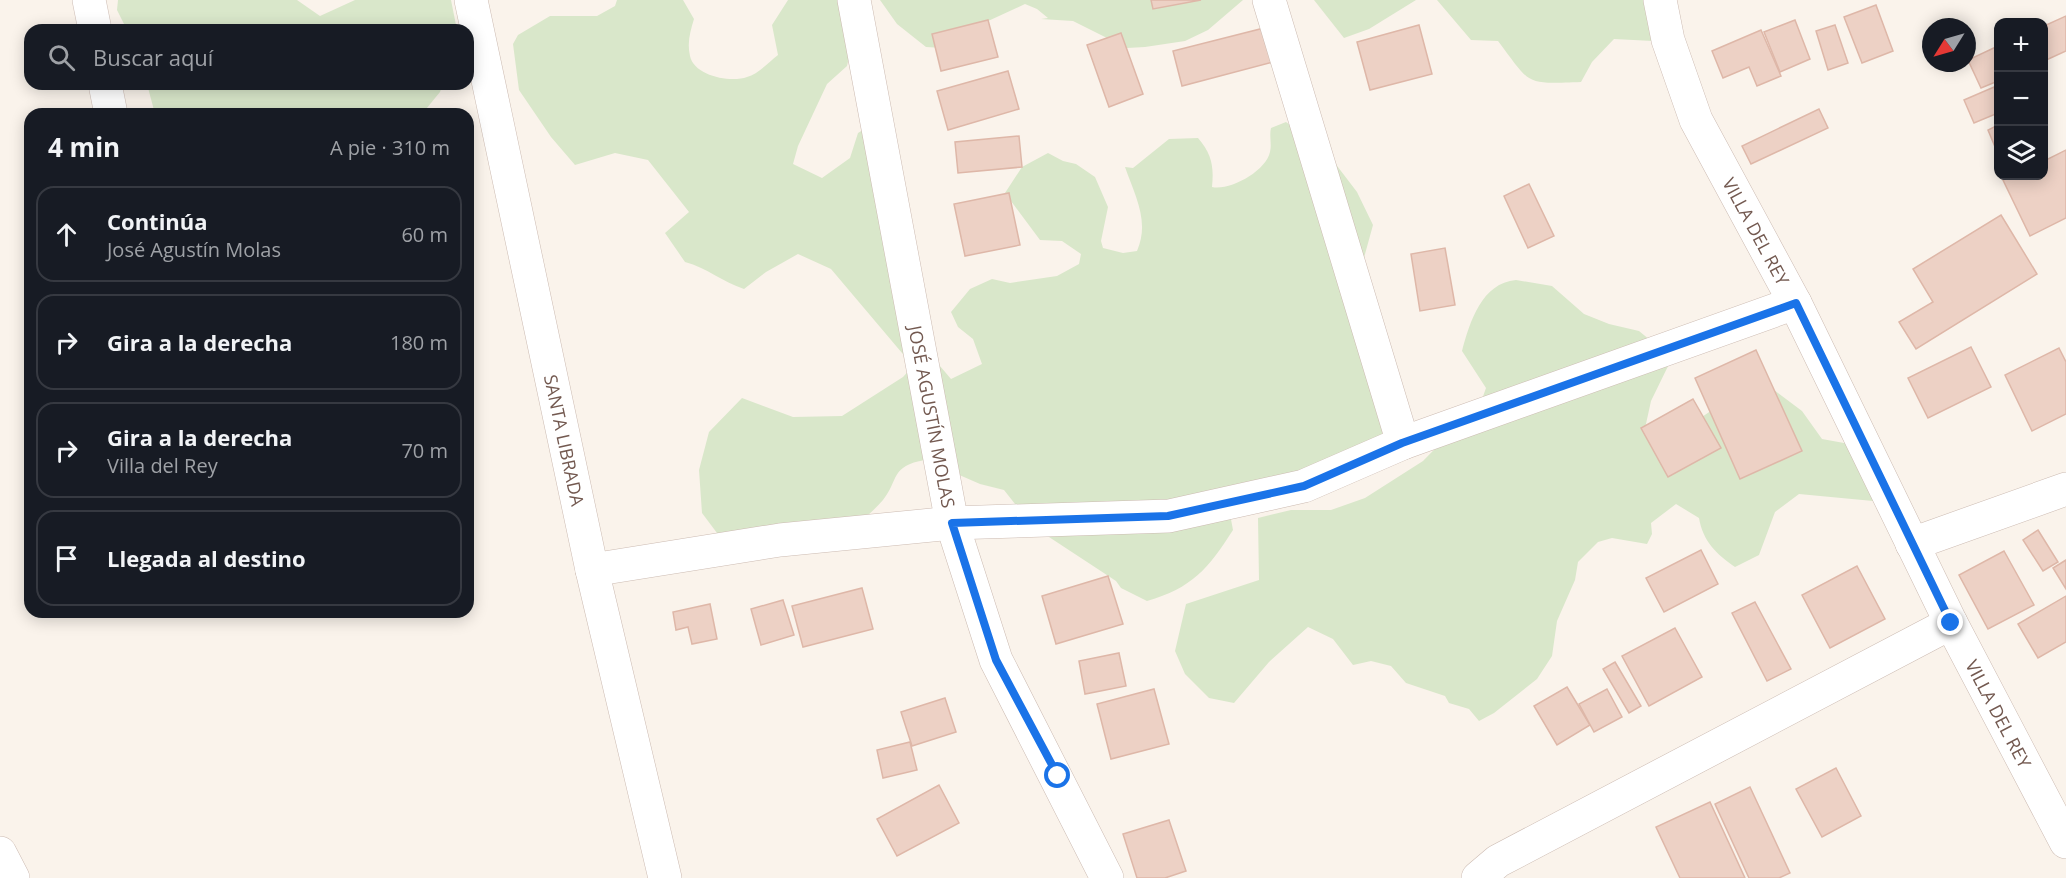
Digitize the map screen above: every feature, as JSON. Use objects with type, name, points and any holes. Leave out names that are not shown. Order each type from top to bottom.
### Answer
[{"type":"street","points":[[89,0],[94,24]]},
{"type":"street","name":"SANTA LIBRADA","points":[[471,0],[592,570],[665,878]]},
{"type":"street","name":"JOSÉ AGUSTÍN MOLAS","points":[[854,0],[952,523],[996,660],[1107,878]]},
{"type":"street","points":[[1269,0],[1402,443]]},
{"type":"street","name":"VILLA DEL REY","points":[[1660,0],[1668,40],[1696,120],[1796,303],[1951,623],[2066,842]]},
{"type":"street","points":[[106,90],[110,108]]},
{"type":"street","points":[[592,570],[780,540],[952,523],[1168,516],[1304,486],[1402,443],[1796,303]]},
{"type":"street","points":[[1912,544],[2066,489]]},
{"type":"street","points":[[1478,878],[1497,861],[1951,623]]},
{"type":"street","points":[[0,853],[13,878]]},
{"type":"green space","points":[[118,0],[297,0],[320,16],[355,0],[451,0],[456,24],[124,24],[117,10]]},
{"type":"green space","points":[[617,0],[683,0],[694,19],[689,42],[693,63],[698,69],[714,76],[740,79],[759,71],[778,55],[772,25],[788,0],[844,0],[858,17],[847,66],[827,84],[798,146],[793,164],[822,178],[850,158],[858,133],[876,122],[923,346],[951,379],[982,364],[973,339],[958,327],[951,312],[970,289],[992,279],[1010,283],[1057,276],[1079,264],[1081,254],[1062,241],[1040,240],[1005,193],[1022,167],[1048,153],[1063,161],[1076,164],[1095,177],[1108,207],[1101,241],[1103,248],[1123,253],[1137,251],[1141,240],[1142,219],[1125,167],[1133,168],[1169,139],[1198,138],[1211,161],[1212,187],[1228,186],[1246,178],[1262,166],[1270,152],[1271,128],[1286,122],[1328,154],[1357,192],[1373,225],[1362,265],[1387,441],[1229,509],[1233,530],[1207,566],[1176,590],[1147,601],[1121,588],[1116,581],[1049,537],[1039,524],[1023,514],[1004,490],[980,484],[925,460],[901,470],[883,500],[844,536],[723,541],[702,513],[699,470],[709,432],[742,398],[793,417],[842,416],[903,377],[913,366],[831,269],[798,254],[766,272],[744,289],[729,283],[685,262],[665,233],[689,212],[648,160],[615,153],[575,165],[551,137],[519,90],[513,44],[518,35],[550,16],[597,16],[615,6]]},
{"type":"green space","points":[[880,0],[1243,0],[1208,30],[1185,41],[1127,48],[1073,21],[1041,19],[1048,18],[1037,9],[1025,4],[986,22],[943,48],[926,47],[897,24]]},
{"type":"green space","points":[[1314,0],[1416,0],[1369,29],[1344,38]]},
{"type":"green space","points":[[1437,0],[1664,0],[1653,41],[1614,39],[1592,62],[1581,82],[1549,83],[1539,82],[1524,74],[1498,41],[1471,40]]},
{"type":"green space","points":[[149,90],[441,90],[427,108],[153,108]]},
{"type":"green space","points":[[1516,280],[1552,286],[1584,314],[1609,324],[1639,331],[1672,358],[1651,401],[1644,433],[1671,438],[1721,404],[1770,387],[1802,411],[1822,439],[1855,445],[1883,483],[1873,501],[1799,494],[1775,512],[1759,555],[1735,567],[1711,546],[1699,518],[1676,504],[1651,523],[1652,534],[1647,544],[1612,538],[1598,542],[1578,562],[1575,580],[1557,621],[1552,656],[1537,679],[1494,713],[1479,721],[1469,709],[1449,703],[1445,696],[1406,683],[1391,666],[1371,661],[1353,665],[1333,639],[1308,627],[1269,662],[1234,703],[1209,698],[1185,674],[1175,651],[1186,604],[1259,580],[1258,518],[1291,510],[1331,510],[1365,498],[1423,461],[1481,402],[1486,388],[1462,351],[1465,339],[1479,305],[1486,296],[1494,288]]},
{"type":"building","points":[[1151,0],[1201,0],[1153,9]]},
{"type":"building","points":[[1876,5],[1893,51],[1862,63],[1844,17]]},
{"type":"building","points":[[2066,16],[2066,51],[2048,59],[2048,24]]},
{"type":"building","points":[[988,20],[998,57],[941,71],[932,34]]},
{"type":"building","points":[[1795,20],[1810,59],[1780,72],[1764,32]]},
{"type":"building","points":[[1419,25],[1432,74],[1370,90],[1357,42]]},
{"type":"building","points":[[1835,25],[1848,63],[1828,70],[1816,31]]},
{"type":"building","points":[[1268,27],[1277,61],[1182,86],[1173,51]]},
{"type":"building","points":[[1761,30],[1781,76],[1757,86],[1749,67],[1723,78],[1712,51]]},
{"type":"building","points":[[1121,33],[1143,94],[1109,107],[1087,45]]},
{"type":"building","points":[[1994,48],[1994,83],[1981,88],[1974,72],[1976,72],[1976,56]]},
{"type":"building","points":[[1008,71],[1019,109],[948,130],[937,91]]},
{"type":"building","points":[[1994,87],[1994,115],[1974,123],[1964,100]]},
{"type":"building","points":[[1819,109],[1828,128],[1751,164],[1742,146]]},
{"type":"building","points":[[1994,127],[1994,144],[1988,130]]},
{"type":"building","points":[[1019,136],[1022,167],[958,173],[955,142]]},
{"type":"building","points":[[2066,150],[2066,218],[2030,236],[2003,180],[2048,180],[2048,159]]},
{"type":"building","points":[[1529,184],[1554,236],[1528,248],[1504,196]]},
{"type":"building","points":[[1009,193],[1020,245],[965,256],[954,204]]},
{"type":"building","points":[[2001,215],[2037,274],[1916,349],[1899,322],[1933,302],[1913,269]]},
{"type":"building","points":[[1445,248],[1455,305],[1420,311],[1411,254]]},
{"type":"building","points":[[1971,347],[1991,387],[1928,418],[1908,378]]},
{"type":"building","points":[[2059,348],[2066,362],[2066,414],[2032,431],[2005,375]]},
{"type":"building","points":[[1756,350],[1802,451],[1740,479],[1695,378]]},
{"type":"building","points":[[1693,399],[1721,448],[1668,477],[1641,428]]},
{"type":"building","points":[[2038,530],[2058,562],[2043,571],[2023,540]]},
{"type":"building","points":[[1701,550],[1718,584],[1664,612],[1646,578]]},
{"type":"building","points":[[2004,551],[2034,605],[1988,629],[1959,575]]},
{"type":"building","points":[[2066,560],[2066,589],[2053,568]]},
{"type":"building","points":[[1857,566],[1885,619],[1830,648],[1802,595]]},
{"type":"building","points":[[1108,576],[1123,624],[1056,644],[1042,596]]},
{"type":"building","points":[[862,588],[873,629],[803,647],[792,606]]},
{"type":"building","points":[[2066,596],[2066,642],[2038,658],[2018,624]]},
{"type":"building","points":[[783,600],[794,635],[761,645],[751,609]]},
{"type":"building","points":[[1755,602],[1791,669],[1767,681],[1732,613]]},
{"type":"building","points":[[710,604],[717,639],[692,644],[688,627],[676,630],[673,612]]},
{"type":"building","points":[[1675,628],[1702,677],[1649,706],[1622,656]]},
{"type":"building","points":[[1119,653],[1126,686],[1085,694],[1079,661]]},
{"type":"building","points":[[1615,662],[1641,706],[1629,713],[1603,669]]},
{"type":"building","points":[[1567,687],[1590,725],[1557,745],[1534,706]]},
{"type":"building","points":[[1154,689],[1169,744],[1111,759],[1097,704]]},
{"type":"building","points":[[1607,689],[1622,717],[1594,732],[1579,704]]},
{"type":"building","points":[[945,698],[956,732],[912,746],[901,712]]},
{"type":"building","points":[[910,742],[917,770],[883,778],[877,750]]},
{"type":"building","points":[[1836,768],[1861,816],[1822,837],[1796,789]]},
{"type":"building","points":[[939,785],[959,823],[897,856],[877,819]]},
{"type":"building","points":[[1750,787],[1790,873],[1779,878],[1749,878],[1715,804]]},
{"type":"building","points":[[1710,802],[1745,878],[1680,878],[1656,827]]},
{"type":"building","points":[[1169,820],[1186,871],[1165,878],[1137,878],[1123,834]]},
{"type":"route","points":[[1058,776],[996,660],[952,523],[1168,516],[1304,486],[1402,443],[1796,303],[1951,623]]}]
